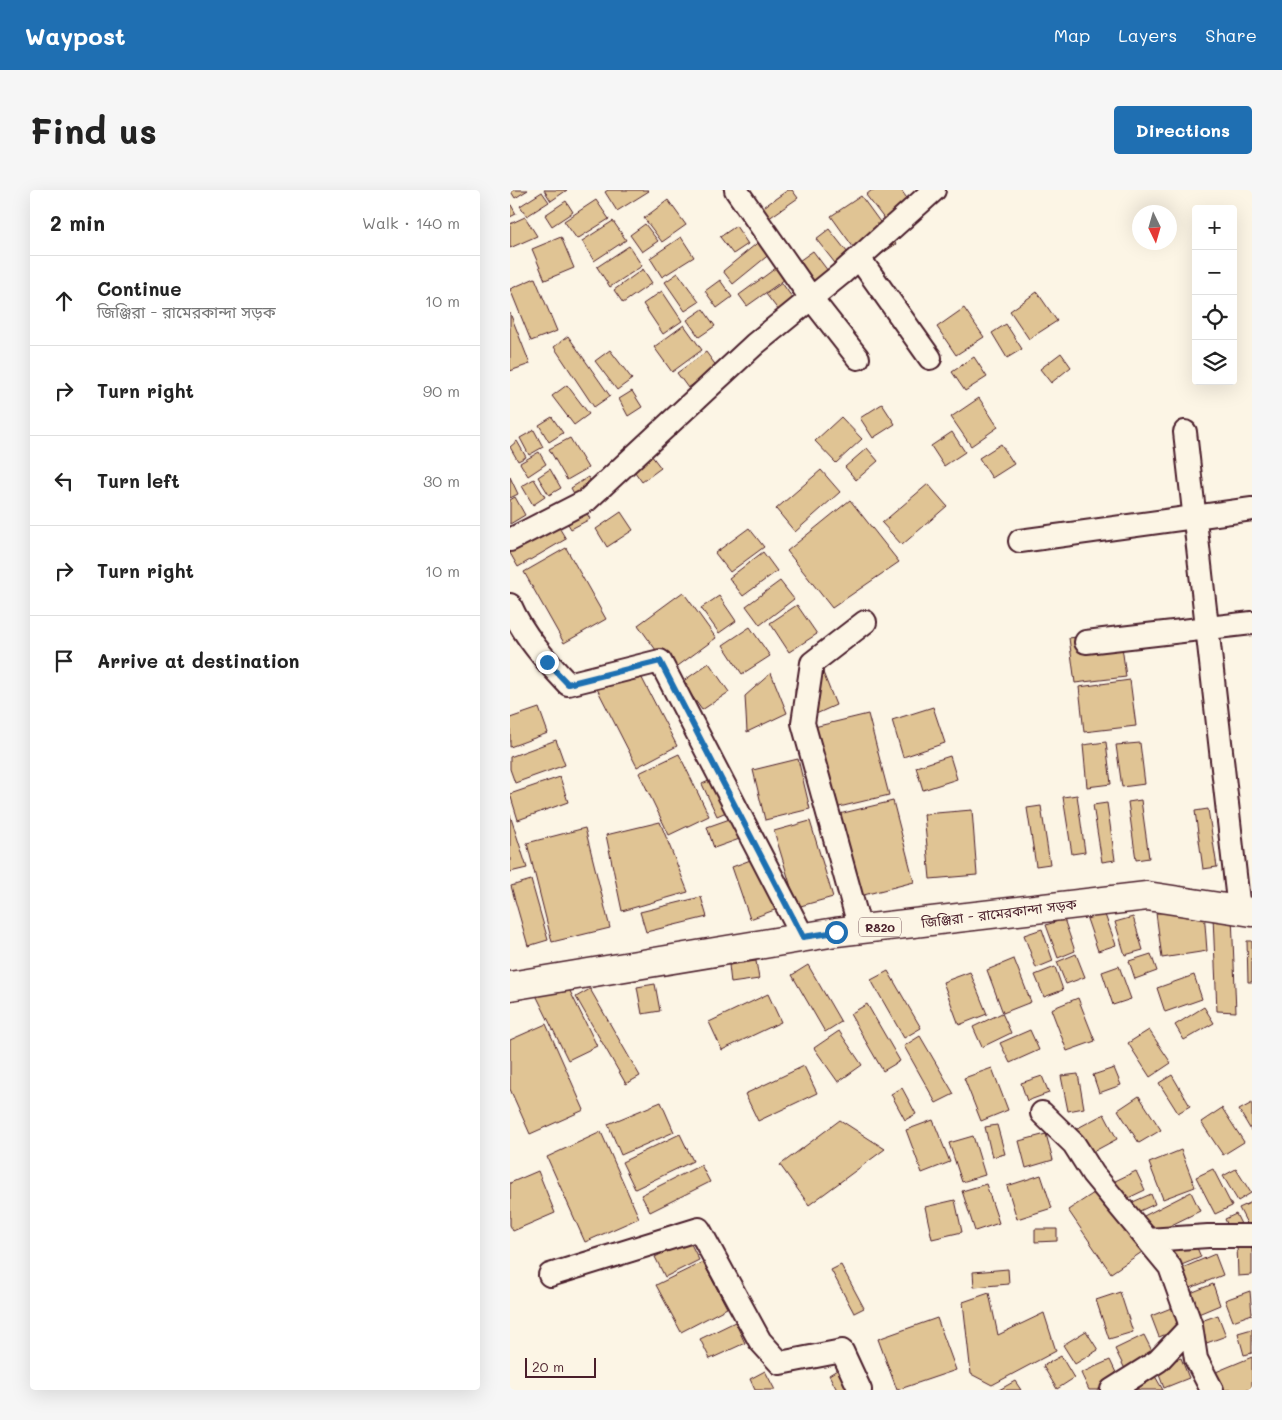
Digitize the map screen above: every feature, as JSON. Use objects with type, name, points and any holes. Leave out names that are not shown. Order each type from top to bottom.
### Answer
[{"type":"main road","name":"জিঞ্জিরা - রামেরকান্দা সড়ক","points":[[510,986],[803,937],[1148,896],[1246,911]]},
{"type":"street","points":[[736,190],[811,298],[858,358]]},
{"type":"street","points":[[510,540],[586,502],[755,344],[859,258],[934,190]]},
{"type":"street","points":[[859,258],[930,358]]},
{"type":"street","points":[[1185,432],[1207,628],[1246,911]]},
{"type":"street","points":[[1020,541],[1252,509]]},
{"type":"street","points":[[510,606],[516,618],[542,654],[568,684],[660,661],[803,937]]},
{"type":"street","points":[[860,929],[803,723],[812,663],[865,622]]},
{"type":"street","points":[[1086,642],[1252,623]]},
{"type":"street","points":[[1042,1112],[1074,1144],[1093,1174],[1170,1267],[1191,1326],[1196,1360],[1212,1390]]},
{"type":"street","points":[[550,1275],[699,1229],[760,1341],[780,1363],[842,1352],[860,1390]]},
{"type":"street","points":[[1148,1240],[1208,1236],[1252,1236]]},
{"type":"street","points":[[1112,1390],[1158,1361],[1191,1326]]},
{"type":"building","points":[[510,190],[528,190],[515,198]]},
{"type":"building","points":[[544,190],[567,190],[551,201]]},
{"type":"building","points":[[608,190],[649,191],[617,211],[605,192]]},
{"type":"building","points":[[788,190],[792,190],[798,198],[762,223],[755,213]]},
{"type":"building","points":[[872,190],[901,190],[919,215],[895,233],[866,195]]},
{"type":"building","points":[[542,192],[549,202],[527,216],[520,206]]},
{"type":"building","points":[[861,196],[896,244],[866,265],[831,216]]},
{"type":"building","points":[[596,200],[609,219],[577,239],[564,221]]},
{"type":"building","points":[[668,200],[686,225],[662,242],[644,218]]},
{"type":"building","points":[[566,201],[573,212],[552,226],[545,215]]},
{"type":"building","points":[[510,203],[516,214],[510,217]]},
{"type":"building","points":[[525,217],[537,236],[510,248],[510,224]]},
{"type":"building","points":[[613,221],[626,240],[594,261],[582,241]]},
{"type":"building","points":[[645,224],[658,241],[642,252],[630,235]]},
{"type":"building","points":[[736,226],[748,244],[733,254],[720,237]]},
{"type":"building","points":[[829,229],[859,267],[846,277],[816,239]]},
{"type":"building","points":[[561,237],[574,268],[545,280],[532,249]]},
{"type":"building","points":[[681,237],[694,257],[662,277],[650,258]]},
{"type":"building","points":[[761,240],[771,253],[733,284],[723,271]]},
{"type":"building","points":[[629,246],[642,266],[610,287],[597,267]]},
{"type":"building","points":[[813,251],[831,275],[807,292],[789,268]]},
{"type":"building","points":[[780,265],[788,277],[747,306],[739,295]]},
{"type":"building","points":[[643,269],[652,283],[623,303],[614,290]]},
{"type":"building","points":[[678,273],[699,302],[685,311],[665,282]]},
{"type":"building","points":[[535,278],[557,331],[531,341],[510,289]]},
{"type":"building","points":[[720,280],[732,297],[717,308],[705,291]]},
{"type":"building","points":[[782,283],[794,300],[779,311],[766,294]]},
{"type":"building","points":[[662,291],[682,321],[663,334],[643,304]]},
{"type":"building","points":[[1037,292],[1057,321],[1029,339],[1010,311]]},
{"type":"building","points":[[964,308],[984,337],[956,355],[937,327]]},
{"type":"building","points":[[703,309],[715,326],[699,337],[687,320]]},
{"type":"building","points":[[510,313],[530,364],[510,371]]},
{"type":"building","points":[[1006,324],[1022,349],[1007,358],[992,333]]},
{"type":"building","points":[[684,325],[702,350],[672,372],[654,347]]},
{"type":"building","points":[[568,336],[610,396],[594,407],[554,347]]},
{"type":"building","points":[[610,350],[632,379],[617,390],[595,361]]},
{"type":"building","points":[[706,352],[717,367],[688,388],[677,373]]},
{"type":"building","points":[[1061,353],[1071,367],[1051,383],[1040,369]]},
{"type":"building","points":[[974,357],[987,377],[965,391],[952,372]]},
{"type":"building","points":[[567,385],[589,414],[574,425],[552,396]]},
{"type":"building","points":[[632,391],[642,407],[628,416],[619,399]]},
{"type":"building","points":[[979,398],[998,427],[971,446],[951,417]]},
{"type":"building","points":[[882,404],[895,424],[873,438],[860,418]]},
{"type":"building","points":[[552,417],[563,433],[549,442],[539,425]]},
{"type":"building","points":[[841,417],[862,439],[836,463],[815,441]]},
{"type":"building","points":[[534,430],[543,447],[529,455],[520,438]]},
{"type":"building","points":[[952,432],[965,452],[944,466],[931,446]]},
{"type":"building","points":[[570,438],[588,468],[567,480],[549,449]]},
{"type":"building","points":[[517,441],[526,457],[518,461],[510,447]]},
{"type":"building","points":[[1001,444],[1014,464],[992,478],[979,458]]},
{"type":"building","points":[[867,448],[878,461],[856,480],[845,467]]},
{"type":"building","points":[[648,451],[661,468],[642,482],[630,465]]},
{"type":"building","points":[[539,452],[546,464],[528,476],[520,463]]},
{"type":"building","points":[[550,469],[561,488],[549,495],[538,477]]},
{"type":"building","points":[[821,470],[840,492],[795,532],[776,509]]},
{"type":"building","points":[[510,477],[518,494],[510,498]]},
{"type":"building","points":[[588,477],[596,489],[578,501],[571,488]]},
{"type":"building","points":[[534,479],[545,497],[533,505],[522,486]]},
{"type":"building","points":[[928,484],[947,506],[902,545],[882,523]]},
{"type":"building","points":[[515,497],[525,515],[510,524],[510,500]]},
{"type":"building","points":[[850,500],[899,562],[832,608],[787,551]]},
{"type":"building","points":[[583,506],[590,519],[571,529],[564,517]]},
{"type":"building","points":[[621,512],[633,530],[607,547],[596,529]]},
{"type":"building","points":[[555,521],[566,539],[518,567],[510,553],[510,547]]},
{"type":"building","points":[[749,528],[764,547],[730,572],[715,553]]},
{"type":"building","points":[[566,548],[606,619],[564,643],[524,572]]},
{"type":"building","points":[[763,552],[777,571],[743,596],[729,578]]},
{"type":"building","points":[[780,581],[794,599],[760,625],[746,606]]},
{"type":"building","points":[[683,592],[716,638],[671,671],[638,625]]},
{"type":"building","points":[[719,596],[736,621],[719,633],[701,608]]},
{"type":"building","points":[[797,605],[817,634],[789,652],[770,623]]},
{"type":"building","points":[[750,627],[770,656],[742,674],[723,645]]},
{"type":"building","points":[[1120,631],[1126,677],[1075,683],[1069,638]]},
{"type":"building","points":[[631,657],[677,746],[637,767],[591,677]]},
{"type":"building","points":[[709,663],[729,692],[702,710],[682,682]]},
{"type":"building","points":[[820,665],[836,705],[796,723],[795,688]]},
{"type":"building","points":[[771,673],[787,713],[747,732],[745,696]]},
{"type":"building","points":[[1130,680],[1136,726],[1084,732],[1079,687]]},
{"type":"building","points":[[933,707],[945,743],[903,757],[892,720]]},
{"type":"building","points":[[539,708],[548,733],[510,747],[510,718]]},
{"type":"building","points":[[868,714],[889,795],[831,809],[810,728]]},
{"type":"building","points":[[556,740],[565,765],[515,783],[510,769],[510,757]]},
{"type":"building","points":[[1106,742],[1111,784],[1087,787],[1083,745]]},
{"type":"building","points":[[1140,743],[1145,784],[1122,787],[1116,745]]},
{"type":"building","points":[[679,754],[709,816],[669,835],[639,773]]},
{"type":"building","points":[[950,756],[957,779],[923,790],[916,767]]},
{"type":"building","points":[[798,759],[810,809],[765,820],[753,770]]},
{"type":"building","points":[[722,775],[738,807],[717,816],[702,784]]},
{"type":"building","points":[[560,777],[568,802],[518,820],[510,794]]},
{"type":"building","points":[[1077,795],[1085,852],[1072,854],[1063,797]]},
{"type":"building","points":[[1141,800],[1149,858],[1136,860],[1128,802]]},
{"type":"building","points":[[893,801],[914,882],[856,897],[835,815]]},
{"type":"building","points":[[1107,803],[1115,860],[1102,862],[1093,805]]},
{"type":"building","points":[[1041,806],[1050,864],[1036,866],[1027,808]]},
{"type":"building","points":[[1208,809],[1217,867],[1203,869],[1195,811]]},
{"type":"building","points":[[972,810],[977,875],[930,879],[924,814]]},
{"type":"building","points":[[510,815],[527,868],[510,872]]},
{"type":"building","points":[[741,815],[748,836],[714,848],[707,827]]},
{"type":"building","points":[[810,821],[833,897],[797,907],[774,831]]},
{"type":"building","points":[[660,822],[688,892],[622,911],[606,835]]},
{"type":"building","points":[[585,828],[610,928],[552,942],[527,843]]},
{"type":"building","points":[[761,856],[780,908],[750,919],[732,867]]},
{"type":"building","points":[[531,880],[548,940],[528,946],[511,886]]},
{"type":"building","points":[[701,897],[707,917],[646,932],[640,912]]},
{"type":"building","points":[[1204,911],[1207,951],[1162,958],[1156,913]]},
{"type":"building","points":[[1104,912],[1116,945],[1098,951],[1087,919]]},
{"type":"building","points":[[1232,916],[1236,1012],[1217,1011],[1213,917]]},
{"type":"building","points":[[1133,917],[1143,950],[1125,955],[1115,922]]},
{"type":"building","points":[[1064,919],[1075,951],[1058,958],[1046,925]]},
{"type":"building","points":[[1042,929],[1053,961],[1036,968],[1024,935]]},
{"type":"building","points":[[1247,941],[1252,941],[1252,982],[1248,982]]},
{"type":"building","points":[[1076,954],[1085,977],[1066,984],[1057,962]]},
{"type":"building","points":[[1151,954],[1157,971],[1135,979],[1129,961]]},
{"type":"building","points":[[1014,959],[1031,1002],[1003,1013],[987,970]]},
{"type":"building","points":[[756,961],[759,979],[731,983],[729,965]]},
{"type":"building","points":[[808,965],[841,1022],[825,1032],[792,975]]},
{"type":"building","points":[[1119,966],[1131,999],[1113,1005],[1102,972]]},
{"type":"building","points":[[1055,967],[1063,990],[1044,997],[1035,975]]},
{"type":"building","points":[[888,971],[921,1028],[904,1038],[871,980]]},
{"type":"building","points":[[970,972],[987,1014],[959,1025],[943,982]]},
{"type":"building","points":[[1194,975],[1202,999],[1165,1012],[1157,988]]},
{"type":"building","points":[[564,979],[597,1046],[568,1060],[535,993]]},
{"type":"building","points":[[655,984],[660,1011],[642,1014],[637,987]]},
{"type":"building","points":[[590,989],[640,1076],[626,1084],[576,997]]},
{"type":"building","points":[[768,994],[781,1022],[722,1050],[709,1022]]},
{"type":"building","points":[[1078,998],[1095,1041],[1067,1051],[1051,1009]]},
{"type":"building","points":[[867,1004],[900,1061],[883,1071],[850,1014]]},
{"type":"building","points":[[1204,1007],[1214,1023],[1184,1040],[1175,1025]]},
{"type":"building","points":[[1002,1013],[1011,1033],[982,1047],[973,1027]]},
{"type":"building","points":[[546,1024],[584,1110],[530,1134],[510,1089],[510,1040]]},
{"type":"building","points":[[1030,1030],[1039,1050],[1010,1063],[1000,1043]]},
{"type":"building","points":[[1149,1030],[1171,1063],[1150,1077],[1128,1043]]},
{"type":"building","points":[[839,1031],[862,1065],[838,1082],[814,1048]]},
{"type":"building","points":[[920,1036],[954,1094],[936,1103],[904,1046]]},
{"type":"building","points":[[804,1066],[817,1093],[758,1121],[745,1094]]},
{"type":"building","points":[[992,1068],[1008,1110],[981,1121],[964,1078]]},
{"type":"building","points":[[1114,1068],[1121,1085],[1099,1093],[1093,1075]]},
{"type":"building","points":[[1078,1074],[1084,1108],[1068,1111],[1061,1076]]},
{"type":"building","points":[[1172,1075],[1190,1106],[1178,1113],[1159,1083]]},
{"type":"building","points":[[1042,1076],[1049,1093],[1027,1101],[1021,1083]]},
{"type":"building","points":[[902,1088],[916,1114],[905,1120],[891,1094]]},
{"type":"building","points":[[1139,1096],[1161,1130],[1139,1143],[1118,1110]]},
{"type":"building","points":[[661,1102],[674,1132],[621,1155],[608,1124]]},
{"type":"building","points":[[1252,1103],[1252,1132],[1239,1110]]},
{"type":"building","points":[[1222,1108],[1244,1142],[1223,1155],[1201,1122]]},
{"type":"building","points":[[1104,1114],[1117,1139],[1089,1154],[1076,1129]]},
{"type":"building","points":[[840,1120],[885,1149],[809,1205],[780,1165]]},
{"type":"building","points":[[933,1120],[950,1162],[922,1173],[906,1130]]},
{"type":"building","points":[[997,1125],[1005,1154],[992,1157],[985,1127]]},
{"type":"building","points":[[601,1132],[639,1218],[585,1242],[547,1157]]},
{"type":"building","points":[[680,1134],[693,1161],[635,1189],[622,1162]]},
{"type":"building","points":[[1046,1134],[1053,1160],[1026,1168],[1019,1141]]},
{"type":"building","points":[[973,1136],[985,1175],[962,1182],[949,1143]]},
{"type":"building","points":[[1181,1150],[1195,1187],[1163,1199],[1149,1163]]},
{"type":"building","points":[[701,1165],[710,1182],[650,1212],[641,1195]]},
{"type":"building","points":[[1213,1169],[1232,1206],[1215,1214],[1196,1177]]},
{"type":"building","points":[[1236,1169],[1251,1193],[1238,1201],[1223,1176]]},
{"type":"building","points":[[538,1171],[555,1213],[513,1231],[510,1225],[510,1183]]},
{"type":"building","points":[[1136,1171],[1145,1190],[1122,1201],[1113,1182]]},
{"type":"building","points":[[1041,1175],[1052,1208],[1017,1219],[1007,1186]]},
{"type":"building","points":[[986,1184],[999,1223],[975,1231],[962,1191]]},
{"type":"building","points":[[1100,1189],[1142,1252],[1111,1273],[1068,1210]]},
{"type":"building","points":[[1191,1192],[1200,1211],[1151,1235],[1142,1217]]},
{"type":"building","points":[[1151,1194],[1155,1204],[1131,1215],[1126,1205]]},
{"type":"building","points":[[955,1200],[962,1232],[932,1239],[925,1207]]},
{"type":"building","points":[[1252,1202],[1252,1233],[1239,1208]]},
{"type":"building","points":[[1236,1214],[1242,1226],[1230,1231],[1225,1219]]},
{"type":"building","points":[[1035,1229],[1057,1229],[1057,1241],[1035,1242]]},
{"type":"building","points":[[689,1240],[699,1260],[665,1277],[655,1257]]},
{"type":"building","points":[[1195,1243],[1201,1257],[1179,1266],[1173,1251]]},
{"type":"building","points":[[1252,1244],[1252,1275],[1238,1276],[1237,1245]]},
{"type":"building","points":[[1215,1254],[1223,1275],[1188,1289],[1180,1269]]},
{"type":"building","points":[[703,1262],[727,1308],[681,1332],[656,1285]]},
{"type":"building","points":[[841,1265],[864,1308],[854,1313],[831,1270]]},
{"type":"building","points":[[1008,1269],[1009,1284],[974,1287],[973,1272]]},
{"type":"building","points":[[1213,1284],[1220,1305],[1196,1315],[1188,1294]]},
{"type":"building","points":[[1250,1291],[1252,1314],[1233,1321],[1225,1300]]},
{"type":"building","points":[[1120,1292],[1133,1332],[1109,1339],[1096,1300]]},
{"type":"building","points":[[989,1293],[998,1335],[1044,1313],[1056,1351],[992,1385],[971,1374],[963,1302]]},
{"type":"building","points":[[1176,1306],[1184,1327],[1159,1337],[1151,1316]]},
{"type":"building","points":[[1218,1315],[1226,1336],[1201,1345],[1193,1324]]},
{"type":"building","points":[[937,1318],[956,1370],[897,1390],[878,1339]]},
{"type":"building","points":[[735,1322],[745,1343],[710,1359],[700,1339]]},
{"type":"building","points":[[1252,1329],[1252,1353],[1244,1355],[1238,1333]]},
{"type":"building","points":[[1086,1331],[1098,1350],[1075,1364],[1063,1345]]},
{"type":"building","points":[[1144,1335],[1154,1355],[1125,1369],[1115,1349]]},
{"type":"building","points":[[1061,1356],[1074,1378],[1057,1389],[1043,1366]]},
{"type":"building","points":[[1252,1357],[1252,1390],[1218,1390],[1211,1374]]},
{"type":"building","points":[[1181,1358],[1189,1378],[1164,1388],[1156,1367]]},
{"type":"building","points":[[1110,1360],[1119,1379],[1097,1390],[1089,1390],[1081,1373]]},
{"type":"building","points":[[842,1367],[854,1390],[837,1390],[829,1375]]},
{"type":"building","points":[[765,1371],[775,1390],[755,1390],[750,1379]]},
{"type":"building","points":[[1152,1371],[1163,1390],[1134,1390],[1130,1384]]},
{"type":"building","points":[[1015,1381],[1021,1390],[999,1390]]},
{"type":"route","points":[[547,662],[568,684],[660,661],[803,937],[836,932]]}]
